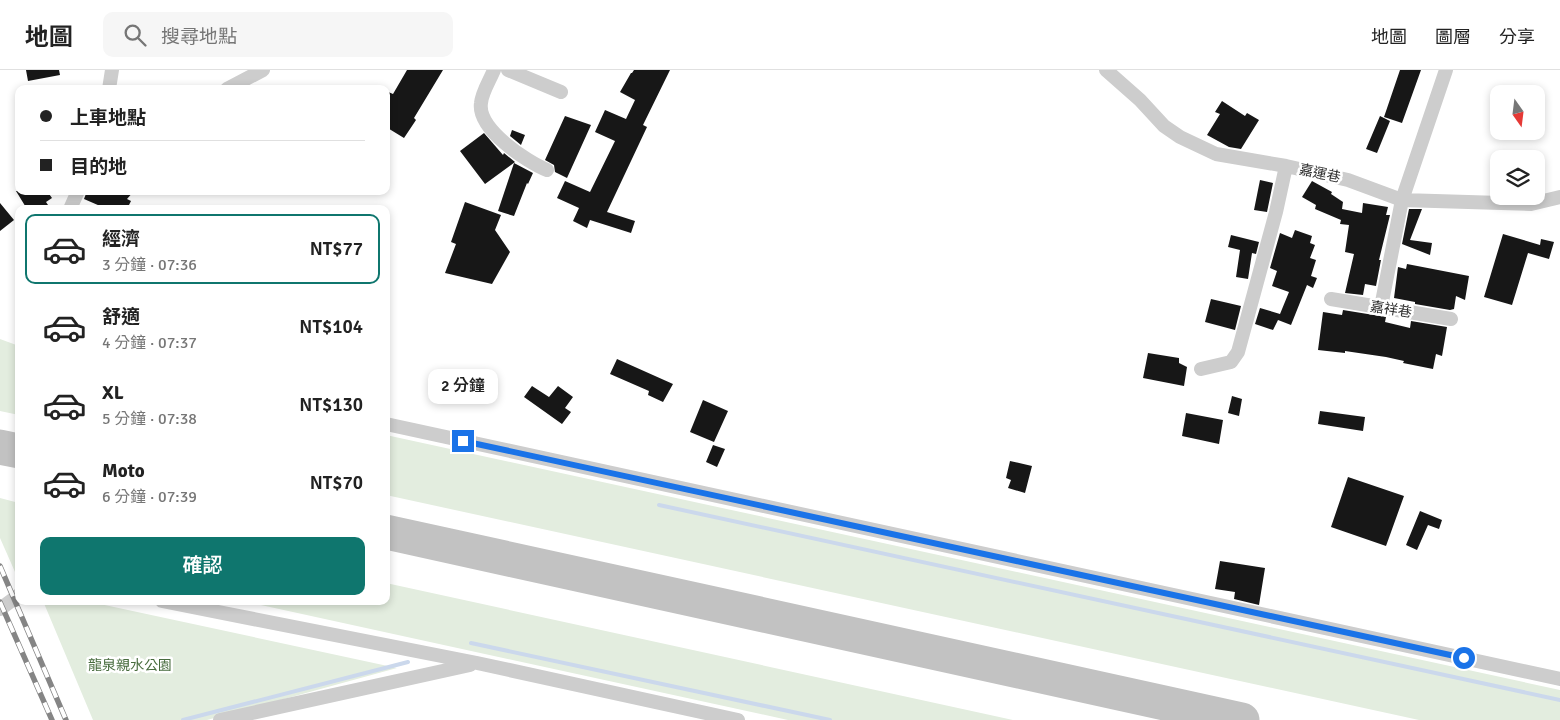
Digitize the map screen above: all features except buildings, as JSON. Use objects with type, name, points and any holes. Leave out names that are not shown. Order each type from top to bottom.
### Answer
[{"type":"street","points":[[110,85],[112,70]]},
{"type":"street","points":[[235,85],[263,70]]},
{"type":"street","points":[[494,70],[481,103],[482,114],[493,132],[512,150],[547,170]]},
{"type":"street","points":[[508,70],[561,92]]},
{"type":"street","name":"嘉運巷","points":[[1106,70],[1140,100],[1164,126],[1180,137],[1216,154],[1286,166],[1348,180],[1402,200],[1531,204],[1560,197]]},
{"type":"street","points":[[1381,307],[1402,200],[1446,70]]},
{"type":"street","points":[[1201,369],[1231,362],[1238,352],[1276,212],[1286,166]]},
{"type":"street","name":"嘉祥巷","points":[[1331,299],[1451,319]]},
{"type":"street","points":[[390,425],[1560,679]]},
{"type":"street","points":[[0,609],[15,599]]},
{"type":"street","points":[[182,605],[477,663],[738,720]]},
{"type":"street","points":[[220,720],[477,663]]},
{"type":"green space","points":[[0,339],[15,345],[15,414],[0,411]]},
{"type":"green space","points":[[390,436],[1560,690],[1560,720],[1419,720],[390,496]]},
{"type":"green space","points":[[0,498],[15,502],[15,572],[0,538]]},
{"type":"green space","points":[[390,584],[1013,720],[788,720],[260,605],[390,605]]},
{"type":"green space","name":"龍泉親水公園","points":[[45,605],[105,605],[397,668],[207,720],[93,720]]},
{"type":"waterway","points":[[659,505],[1560,700]]},
{"type":"waterway","points":[[471,643],[830,720]]},
{"type":"waterway","points":[[183,720],[408,662]]},
{"type":"taxiway","points":[[0,447],[15,450]]},
{"type":"taxiway","points":[[390,533],[1242,720]]},
{"type":"railway","points":[[0,566],[15,601]]},
{"type":"railway","points":[[0,602],[52,720]]},
{"type":"railway","points":[[17,605],[66,720]]},
{"type":"route","points":[[463,441],[1464,658]]}]
